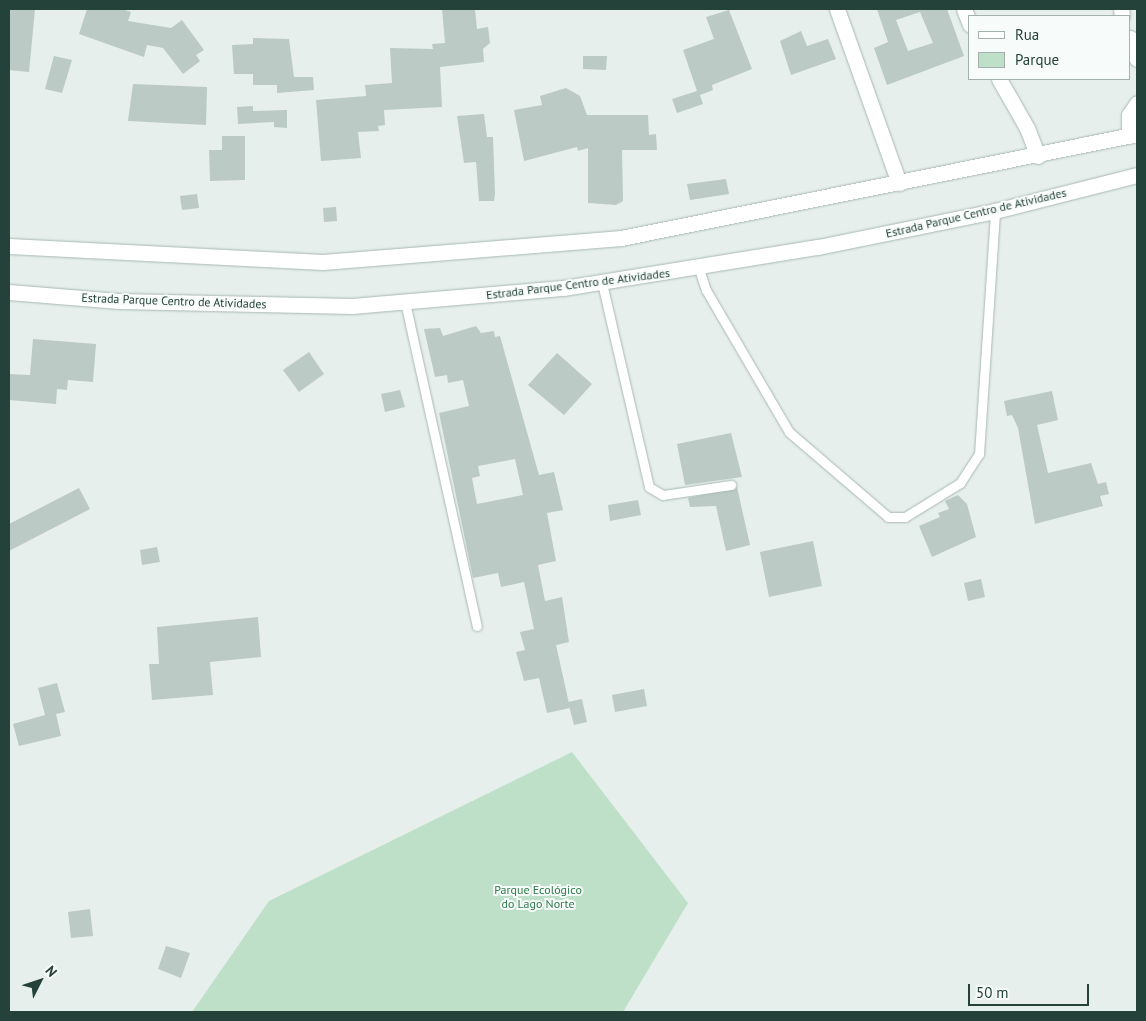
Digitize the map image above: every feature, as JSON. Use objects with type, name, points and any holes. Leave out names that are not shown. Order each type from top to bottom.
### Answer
[{"type":"main road","points":[[837,9],[899,183]]},
{"type":"main road","points":[[1131,41],[1137,59]]},
{"type":"main road","points":[[1000,80],[1027,128],[1038,156]]},
{"type":"main road","points":[[9,246],[323,262],[621,238],[1135,138],[1130,114],[1137,103]]},
{"type":"main road","name":"Estrada Parque Centro de Atividades","points":[[9,292],[138,302],[352,306],[602,282],[699,269],[995,211],[1134,174]]},
{"type":"lane","points":[[699,269],[706,290],[789,432],[888,517],[905,518],[960,483],[979,454],[995,211]]},
{"type":"lane","points":[[602,282],[649,487],[663,496],[731,485]]},
{"type":"lane","points":[[405,302],[477,626]]},
{"type":"green space","name":"Parque Ecológico do Lago Norte","points":[[572,752],[688,903],[623,1012],[192,1012],[269,901]]},
{"type":"building","points":[[9,9],[35,9],[29,72],[9,70]]},
{"type":"building","points":[[87,9],[122,9],[131,12],[128,21],[171,28],[182,20],[204,50],[196,55],[200,61],[183,74],[163,48],[147,45],[144,57],[79,34]]},
{"type":"building","points":[[442,9],[475,9],[477,29],[488,27],[490,43],[483,49],[484,62],[440,67],[442,107],[384,110],[385,125],[378,126],[379,131],[358,132],[361,158],[321,161],[316,100],[366,96],[365,85],[392,83],[390,48],[433,49],[432,44],[445,43]]},
{"type":"building","points":[[877,9],[947,9],[964,56],[887,85],[874,48],[888,42]],"holes":[[[920,12],[933,43],[908,51],[896,20]]]},
{"type":"building","points":[[729,10],[752,69],[712,85],[713,90],[700,95],[703,104],[677,113],[672,99],[697,91],[683,50],[714,39],[706,17]]},
{"type":"building","points":[[801,31],[807,46],[828,39],[836,59],[791,75],[780,41]]},
{"type":"building","points":[[253,38],[289,39],[294,77],[313,77],[314,90],[277,93],[277,85],[253,85],[253,74],[234,74],[232,45],[253,44]]},
{"type":"building","points":[[54,56],[72,60],[62,93],[45,89]]},
{"type":"building","points":[[583,56],[607,56],[606,70],[583,69]]},
{"type":"building","points":[[133,84],[207,87],[206,125],[128,121]]},
{"type":"building","points":[[566,88],[580,96],[587,115],[648,115],[649,135],[656,134],[657,150],[622,150],[623,201],[616,205],[588,203],[588,148],[578,151],[577,147],[524,161],[514,110],[542,105],[540,96]]},
{"type":"building","points":[[253,106],[253,111],[287,110],[287,128],[274,127],[274,122],[238,124],[237,107]]},
{"type":"building","points":[[484,114],[487,137],[493,137],[494,201],[479,201],[476,162],[464,163],[457,116]]},
{"type":"building","points":[[222,136],[245,136],[245,180],[210,181],[209,150],[222,150]]},
{"type":"building","points":[[726,179],[729,194],[690,200],[687,184]]},
{"type":"building","points":[[197,194],[199,208],[182,210],[180,196]]},
{"type":"building","points":[[336,207],[337,221],[324,222],[323,208]]},
{"type":"building","points":[[476,326],[481,333],[494,331],[495,337],[500,336],[539,475],[554,472],[563,510],[547,513],[556,561],[538,565],[545,601],[562,597],[569,642],[556,645],[570,708],[547,713],[539,678],[524,681],[516,652],[525,650],[520,632],[534,629],[524,582],[501,587],[498,573],[473,578],[439,413],[469,406],[463,380],[448,383],[447,375],[435,377],[424,329],[440,328],[443,336]],"holes":[[[515,459],[523,495],[477,504],[472,478],[480,476],[478,466]]]},
{"type":"building","points":[[33,339],[96,344],[93,382],[68,380],[67,390],[57,389],[56,404],[9,400],[9,374],[30,375]]},
{"type":"building","points":[[309,352],[324,374],[299,392],[283,370]]},
{"type":"building","points":[[557,353],[592,384],[564,415],[528,385]]},
{"type":"building","points":[[400,390],[405,407],[385,412],[381,394]]},
{"type":"building","points":[[1052,391],[1058,420],[1037,425],[1048,473],[1091,463],[1098,484],[1106,482],[1109,494],[1100,496],[1103,506],[1035,524],[1018,428],[1012,415],[1007,416],[1004,401]]},
{"type":"building","points":[[731,433],[742,477],[685,485],[677,444]]},
{"type":"building","points":[[737,487],[750,545],[726,551],[716,506],[690,507],[688,498]]},
{"type":"building","points":[[79,488],[90,509],[9,551],[9,524]]},
{"type":"building","points":[[958,495],[967,504],[976,537],[932,557],[919,526],[940,517],[938,513],[949,509],[945,501]]},
{"type":"building","points":[[638,500],[641,515],[610,521],[608,505]]},
{"type":"building","points":[[813,541],[822,586],[769,597],[760,552]]},
{"type":"building","points":[[157,547],[160,562],[142,565],[140,550]]},
{"type":"building","points":[[981,579],[985,597],[968,601],[964,583]]},
{"type":"building","points":[[258,617],[261,657],[210,662],[213,695],[152,700],[149,664],[159,664],[157,627]]},
{"type":"building","points":[[57,683],[65,712],[56,714],[61,736],[19,746],[13,724],[45,715],[38,688]]},
{"type":"building","points":[[644,689],[647,706],[615,712],[612,695]]},
{"type":"building","points":[[582,699],[587,722],[574,725],[568,702]]},
{"type":"building","points":[[90,909],[93,936],[71,938],[68,912]]},
{"type":"building","points":[[166,946],[190,953],[181,978],[158,969]]}]
